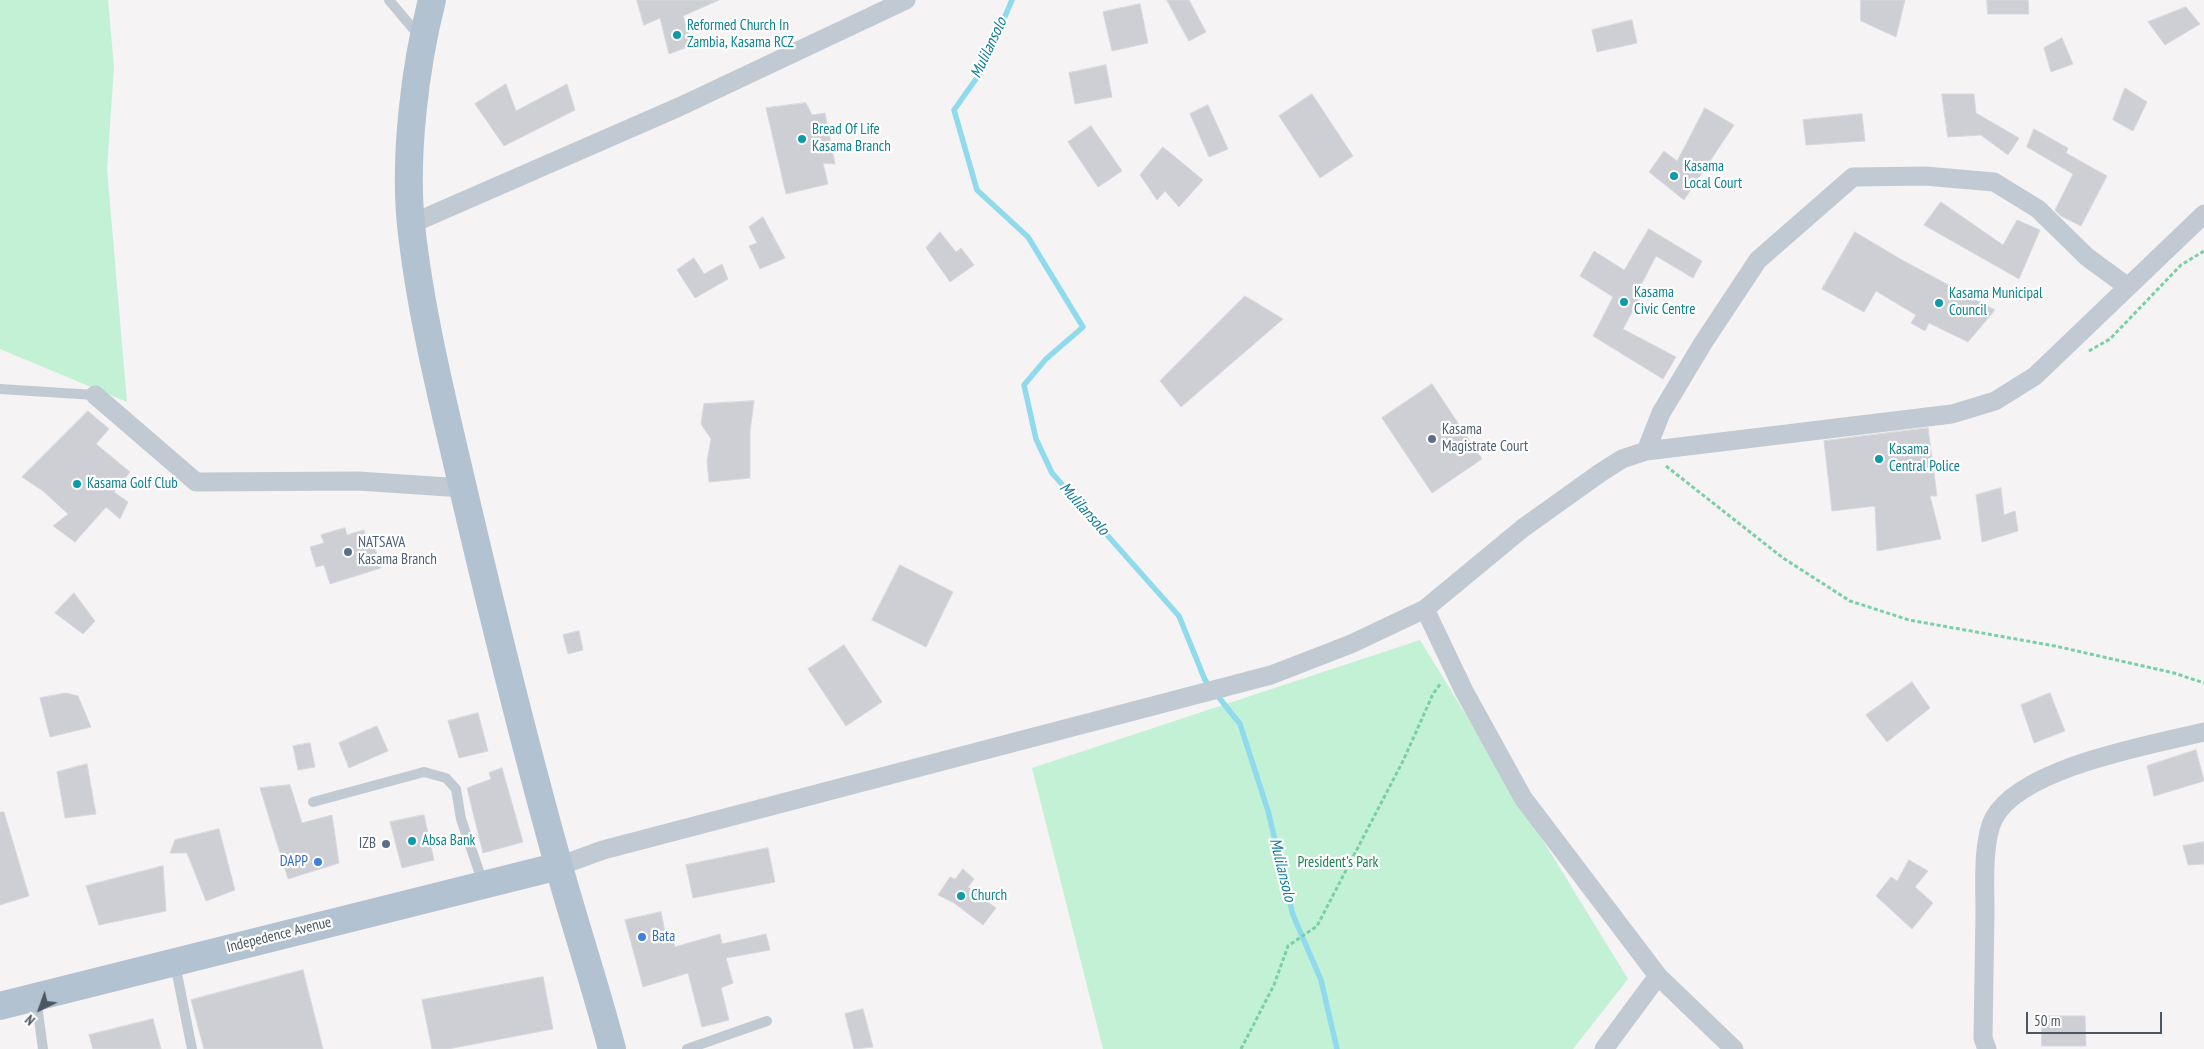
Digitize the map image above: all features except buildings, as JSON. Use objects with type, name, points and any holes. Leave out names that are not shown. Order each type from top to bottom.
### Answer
[{"type":"main road","points":[[432,0],[418,73],[412,131],[410,184],[411,224],[434,362],[492,612],[559,866],[596,988],[612,1049]]},
{"type":"main road","name":"Indepedence Avenue","points":[[0,1006],[483,883],[559,866]]},
{"type":"street","points":[[411,224],[680,107],[896,2]]},
{"type":"street","points":[[1646,451],[1661,413],[1703,343],[1758,260],[1853,177],[1925,176],[1994,182],[2038,209],[2087,257],[2128,287]]},
{"type":"street","points":[[559,866],[603,850],[1271,675],[1351,644],[1425,609],[1523,528],[1584,484],[1622,459],[1646,451],[1952,414],[1994,401],[2035,376],[2204,214]]},
{"type":"street","points":[[95,395],[196,482],[358,481],[463,488]]},
{"type":"street","points":[[1425,609],[1452,666],[1523,798],[1658,976],[1734,1049]]},
{"type":"street","points":[[1986,1049],[1983,1038],[1985,856],[1994,819],[2012,796],[2052,775],[2102,757],[2204,732]]},
{"type":"street","points":[[1604,1049],[1658,976]]},
{"type":"lane","points":[[389,0],[424,41]]},
{"type":"lane","points":[[0,388],[95,395]]},
{"type":"lane","points":[[313,802],[424,772],[446,778],[456,789],[461,819],[483,883]]},
{"type":"lane","points":[[174,961],[192,1049]]},
{"type":"lane","points":[[36,996],[43,1049]]},
{"type":"lane","points":[[687,1049],[767,1021]]},
{"type":"path","points":[[1646,451],[1783,558],[1850,601],[1909,620],[2055,646],[2174,673],[2204,683]]},
{"type":"path","points":[[1241,1049],[1274,985],[1288,946],[1317,926],[1403,762],[1433,694],[1452,666]]},
{"type":"green space","points":[[0,0],[108,0],[114,67],[107,169],[127,402],[0,349]]},
{"type":"green space","name":"President's Park","points":[[1420,640],[1628,979],[1573,1049],[1103,1049],[1032,768]]},
{"type":"waterway","name":"Mulilansolo","points":[[1012,0],[981,72],[954,110],[977,190],[1028,237],[1083,327],[1046,359],[1024,385],[1036,439],[1052,473],[1179,616],[1205,680],[1240,724],[1268,811],[1293,915],[1321,980],[1337,1049]]},
{"type":"place","name":"Reformed Church In Zambia, Kasama RCZ","points":[[677,35]]},
{"type":"place","name":"Bread Of Life Kasama Branch","points":[[802,139]]},
{"type":"place","name":"Kasama Local Court","points":[[1674,176]]},
{"type":"place","name":"Kasama Civic Centre","points":[[1624,302]]},
{"type":"place","name":"Kasama Municipal Council","points":[[1939,303]]},
{"type":"place","name":"Kasama Magistrate Court","points":[[1432,439]]},
{"type":"place","name":"Kasama Central Police","points":[[1879,459]]},
{"type":"place","name":"Kasama Golf Club","points":[[77,484]]},
{"type":"place","name":"NATSAVA Kasama Branch","points":[[348,552]]},
{"type":"place","name":"Absa Bank","points":[[412,841]]},
{"type":"place","name":"IZB","points":[[386,844]]},
{"type":"place","name":"DAPP","points":[[318,862]]},
{"type":"place","name":"Church","points":[[961,896]]},
{"type":"place","name":"Bata","points":[[642,937]]}]
